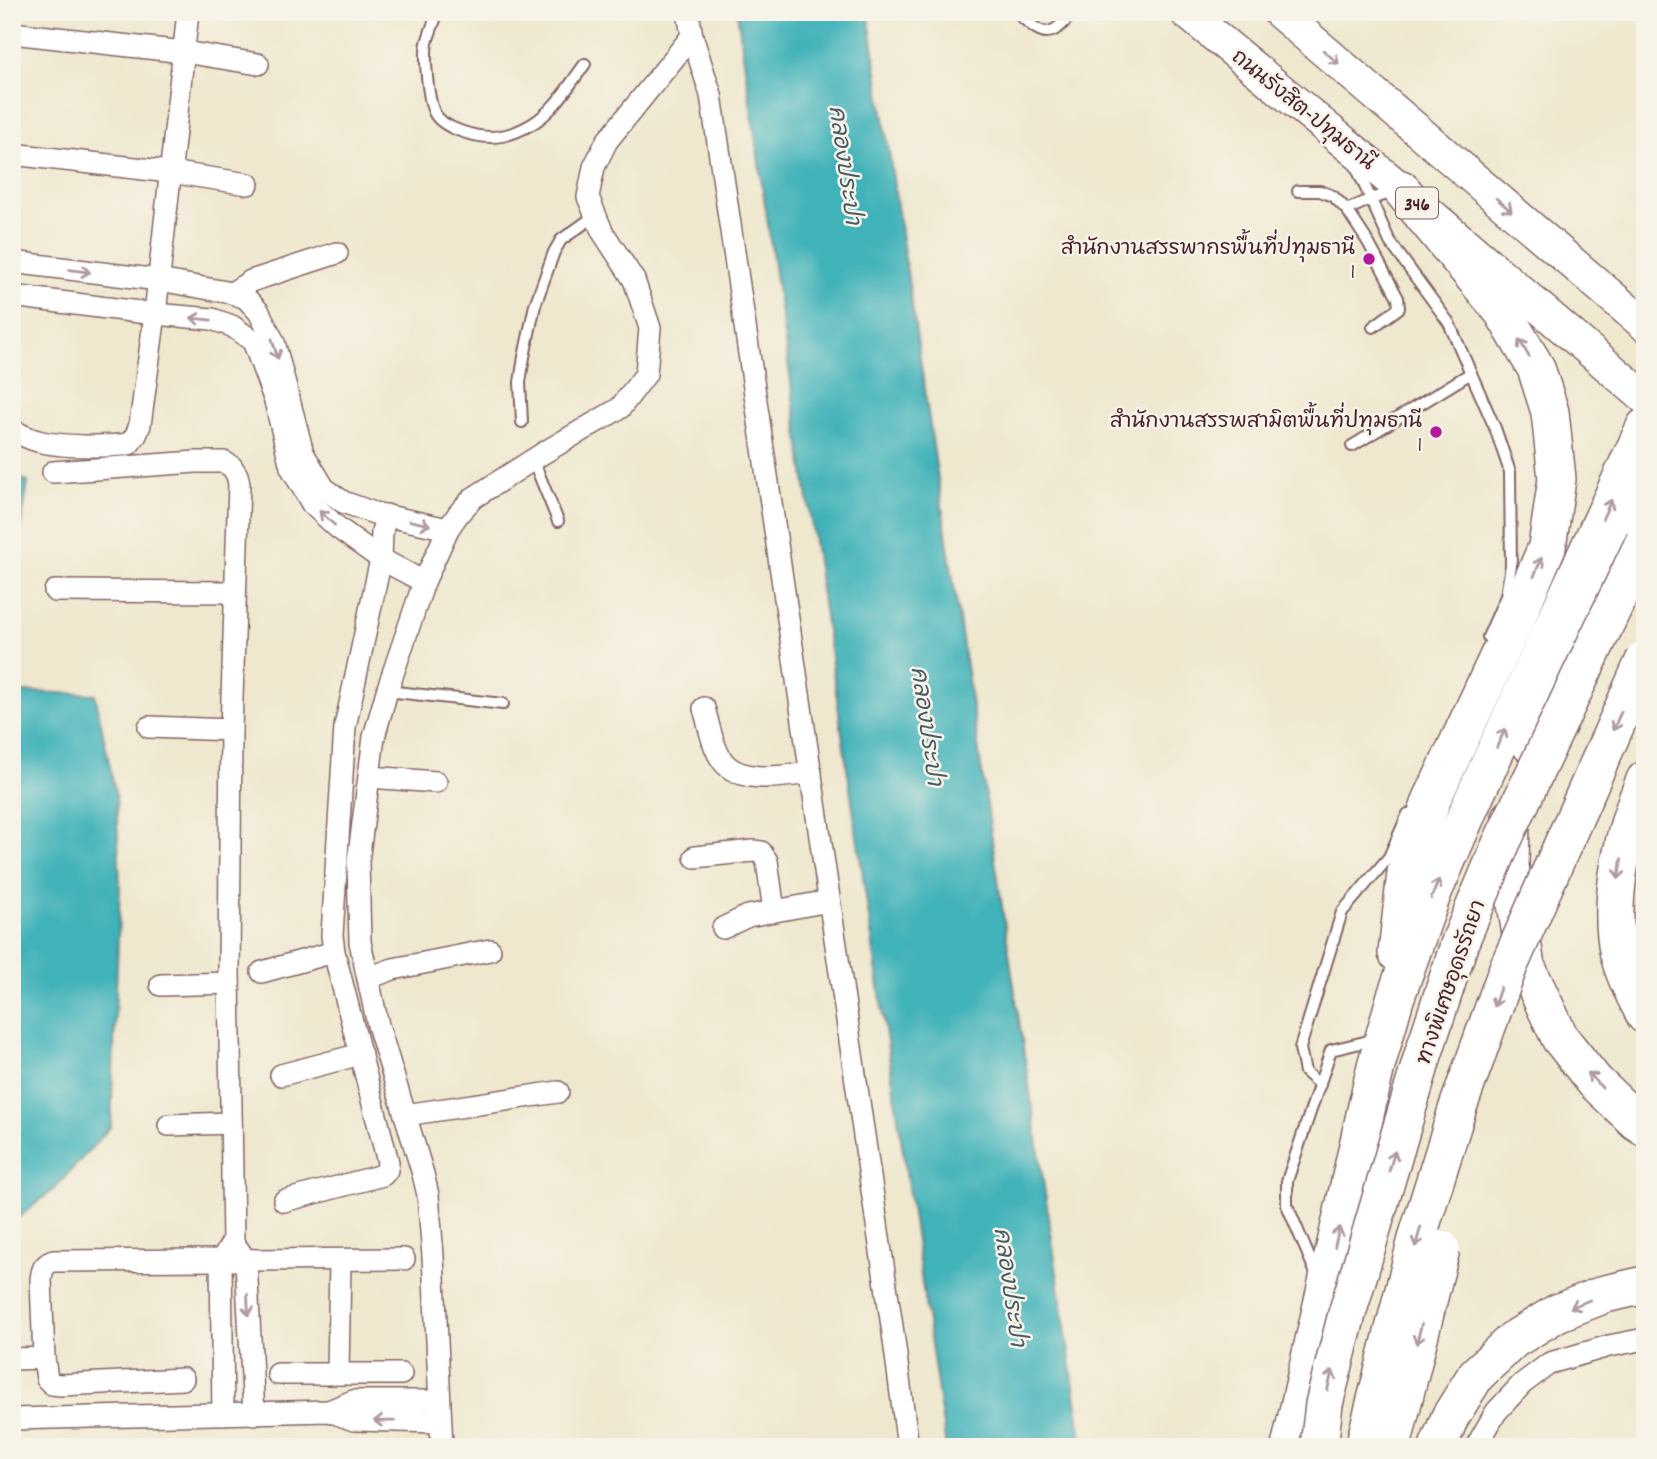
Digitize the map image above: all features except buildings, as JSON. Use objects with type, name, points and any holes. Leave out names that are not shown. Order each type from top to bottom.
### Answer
[{"type":"highway","points":[[1386,194],[1503,312],[1536,369],[1550,412],[1557,479],[1546,547],[1515,621],[1432,799],[1406,873],[1398,939],[1395,999]]},
{"type":"highway","points":[[1290,1447],[1376,1066],[1395,999],[1433,892],[1473,800],[1645,427]]},
{"type":"highway","points":[[1645,497],[1533,736],[1510,820],[1510,866],[1526,966],[1560,1038],[1595,1082],[1645,1127]]},
{"type":"highway","name":"ทางพิเศษอุดรรัถยา","points":[[1319,1447],[1324,1404],[1347,1314],[1424,1052],[1460,942],[1501,844],[1645,540]]},
{"type":"highway","points":[[1383,1445],[1418,1235],[1458,1107],[1507,968],[1645,659]]},
{"type":"highway","points":[[1383,1445],[1482,1113],[1537,959],[1645,720]]},
{"type":"highway","points":[[1645,780],[1633,807],[1619,868],[1615,907],[1618,950],[1631,988],[1645,1015]]},
{"type":"highway","points":[[1438,1447],[1450,1417],[1476,1375],[1513,1340],[1557,1314],[1605,1294],[1645,1285]]},
{"type":"main road","name":"ถนนรังสิต-ปทุมธานี","points":[[1186,12],[1346,144],[1386,194],[1645,398]]},
{"type":"main road","name":"346","points":[[1285,14],[1645,325]]},
{"type":"street","points":[[12,430],[37,441],[53,444],[116,446],[129,444],[136,435],[140,425],[155,314],[188,12]]},
{"type":"street","points":[[688,12],[692,36],[711,95],[908,1447]]},
{"type":"street","points":[[12,33],[184,52],[258,64]]},
{"type":"street","points":[[442,1447],[428,1195],[378,1025],[360,942],[358,862],[374,737],[424,582],[448,530],[459,513],[473,498],[620,408],[646,374],[650,328],[634,280],[602,231],[588,197],[594,167],[607,141],[692,36]]},
{"type":"street","points":[[12,154],[248,184]]},
{"type":"street","points":[[232,293],[251,281],[337,253]]},
{"type":"street","points":[[12,262],[159,280],[246,298],[259,312],[274,342],[303,453],[324,488],[343,502],[374,513],[448,530]]},
{"type":"street","points":[[12,296],[212,320],[232,326],[253,341],[275,401],[291,467],[312,504],[338,528],[381,559],[424,582]]},
{"type":"street","points":[[53,472],[224,462],[232,467],[239,484],[231,730],[229,983],[233,1241],[221,1261],[223,1414]]},
{"type":"street","points":[[284,1201],[375,1178],[387,1170],[386,1152],[334,952],[333,921],[345,727],[381,559],[386,515]]},
{"type":"street","points":[[55,591],[235,592]]},
{"type":"street","points":[[704,708],[722,760],[735,772],[777,777],[811,773]]},
{"type":"street","points":[[149,727],[231,730]]},
{"type":"street","points":[[370,778],[436,782]]},
{"type":"street","points":[[695,858],[761,852],[767,860],[774,911]]},
{"type":"street","points":[[723,928],[748,916],[829,901]]},
{"type":"street","points":[[368,978],[393,970],[491,950]]},
{"type":"street","points":[[262,972],[334,952]]},
{"type":"street","points":[[161,985],[229,983]]},
{"type":"street","points":[[281,1075],[361,1054]]},
{"type":"street","points":[[405,1115],[558,1092]]},
{"type":"street","points":[[169,1125],[231,1123]]},
{"type":"street","points":[[233,1241],[246,1261],[254,1414]]},
{"type":"street","points":[[183,1379],[52,1384],[47,1378],[44,1358],[41,1280],[45,1264],[53,1261],[404,1259]]},
{"type":"street","points":[[338,1374],[340,1261]]},
{"type":"street","points":[[1476,1447],[1496,1412],[1522,1384],[1550,1363],[1645,1339]]},
{"type":"street","points":[[12,1359],[44,1358]]},
{"type":"street","points":[[278,1374],[401,1374]]},
{"type":"street","points":[[12,1419],[329,1411],[354,1420],[440,1412]]},
{"type":"lane","points":[[438,12],[427,45],[429,93],[434,112],[442,123],[469,134],[491,137],[510,134],[533,124],[547,113],[585,64]]},
{"type":"lane","points":[[1016,12],[1044,32],[1060,28],[1073,12]]},
{"type":"lane","points":[[1298,191],[1320,191],[1333,196],[1347,210],[1368,242],[1398,298],[1399,308],[1373,327]]},
{"type":"lane","points":[[1347,210],[1386,194],[1390,242],[1449,323],[1495,428],[1510,472],[1511,565],[1506,596],[1484,646]]},
{"type":"lane","points":[[522,422],[520,382],[524,358],[535,304],[550,262],[561,240],[596,215]]},
{"type":"lane","points":[[1352,446],[1471,373]]},
{"type":"lane","points":[[533,460],[558,521]]},
{"type":"lane","points":[[387,691],[503,704]]},
{"type":"lane","points":[[1320,1086],[1306,1072],[1300,1048],[1342,912],[1389,857],[1411,807]]},
{"type":"lane","points":[[1324,1293],[1287,1205],[1287,1181],[1331,1050],[1384,1038]]},
{"type":"water","name":"คลองประปา","points":[[737,12],[868,12],[1083,1447],[946,1447]]},
{"type":"water","points":[[12,474],[28,482],[18,545],[12,644]]},
{"type":"water","points":[[12,685],[14,689],[24,692],[95,694],[116,797],[120,884],[111,1126],[55,1188],[12,1223]]},
{"type":"place","name":"สำนักงานสรรพากรพื้นที่ปทุมธานี 1","points":[[1369,259]]},
{"type":"place","name":"สำนักงานสรรพสามิตพื้นที่ปทุมธานี 1","points":[[1436,432]]}]
